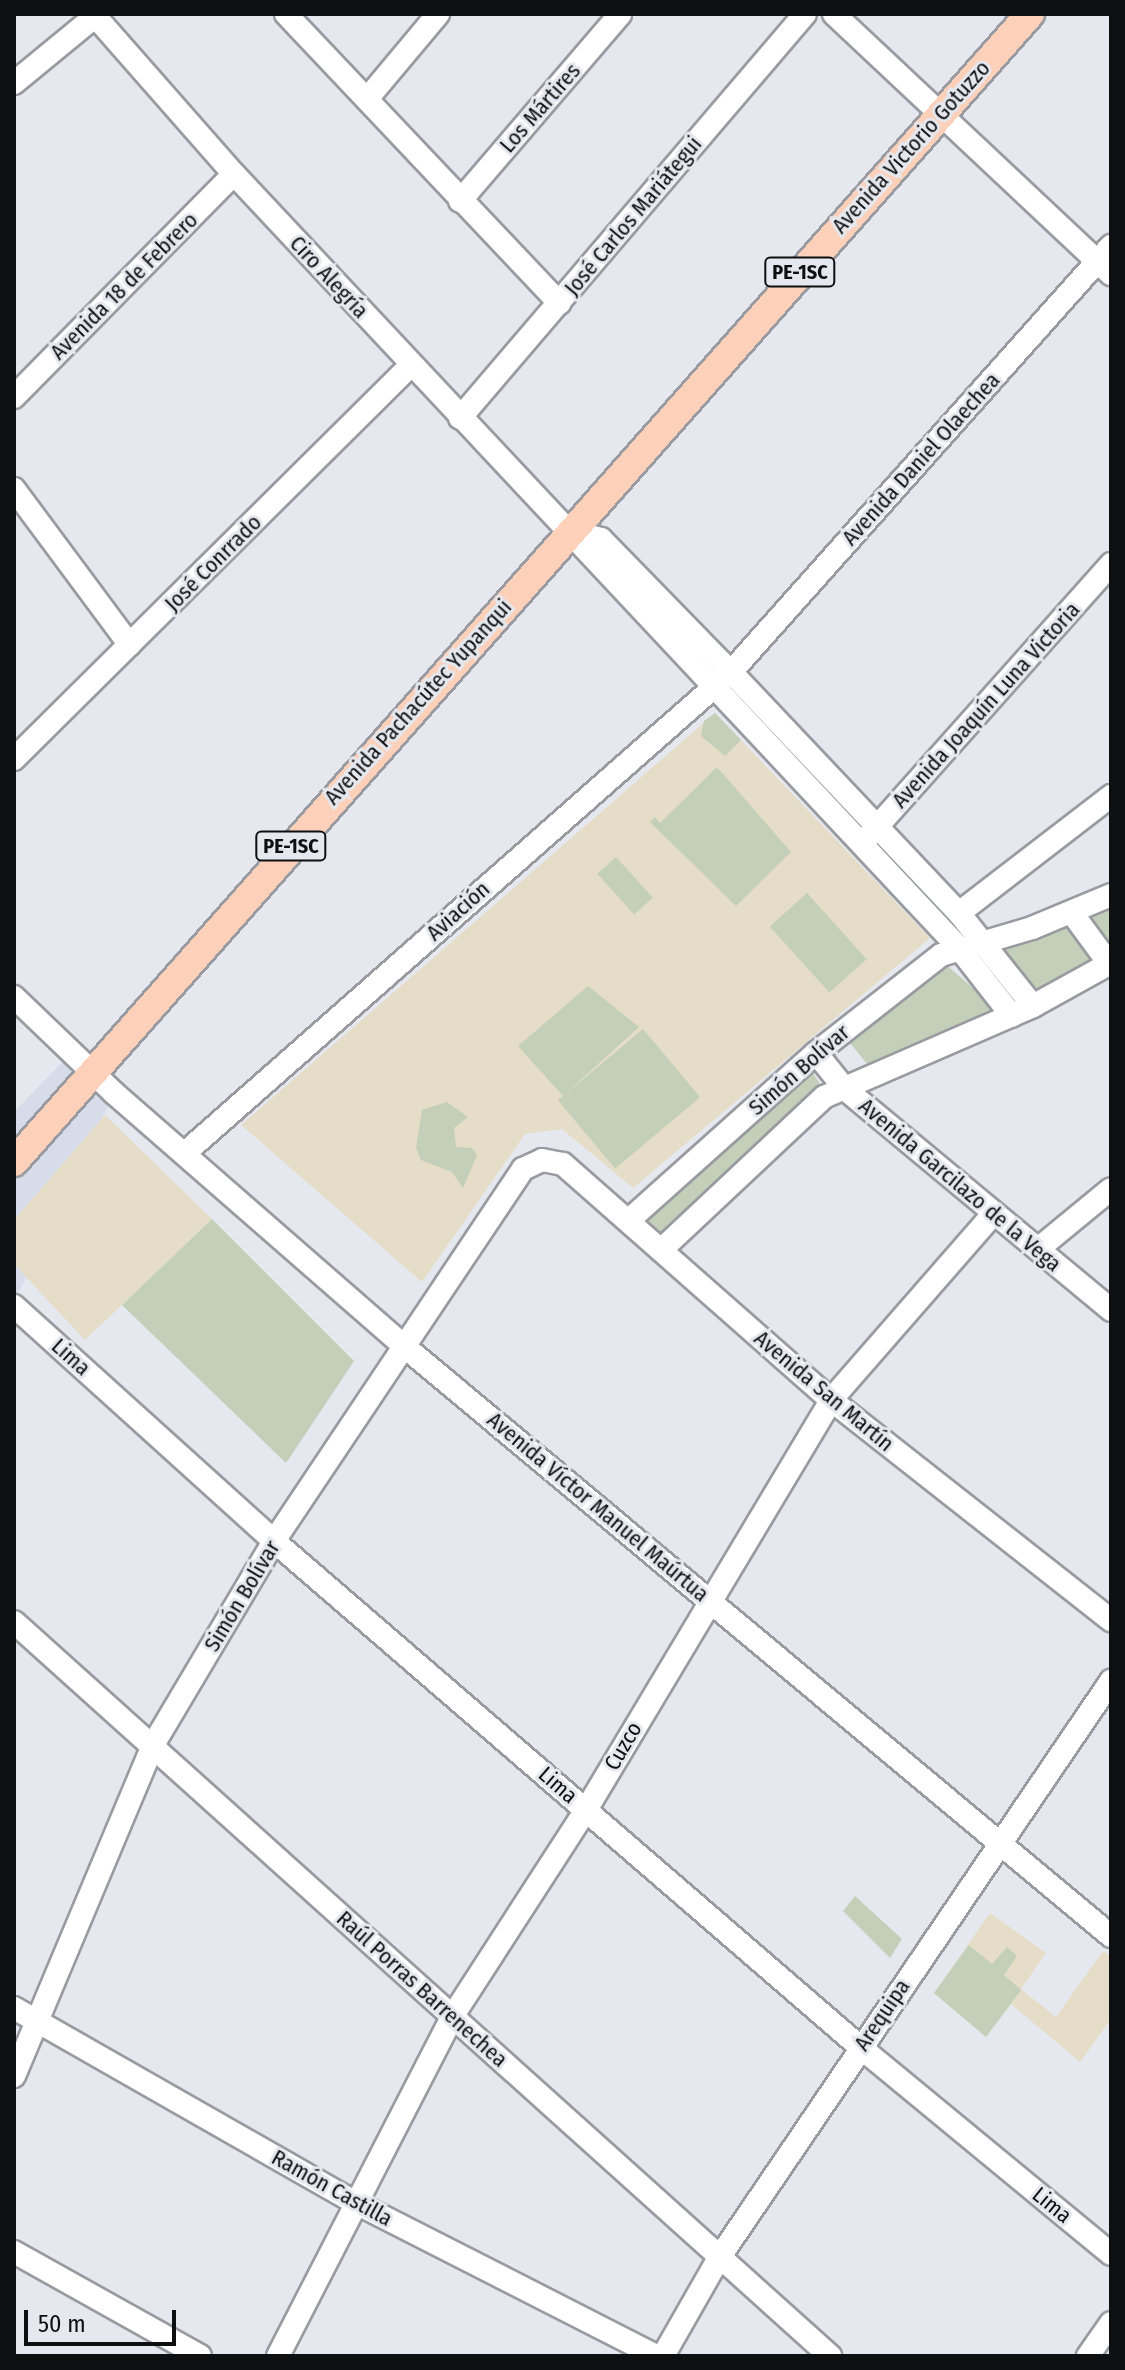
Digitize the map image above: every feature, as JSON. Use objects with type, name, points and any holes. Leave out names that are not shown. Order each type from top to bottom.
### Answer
[{"type":"main road","name":"Avenida Victorio Gotuzzo","points":[[569,531],[1030,14]]},
{"type":"main road","name":"Avenida Pachacútec Yupanqui","points":[[14,1162],[569,531]]},
{"type":"street","points":[[286,14],[559,303]]},
{"type":"street","points":[[367,99],[438,14]]},
{"type":"street","name":"Los Mártires","points":[[460,201],[620,14]]},
{"type":"street","name":"José Carlos Mariátegui","points":[[460,418],[805,14]]},
{"type":"street","points":[[834,14],[940,114],[1106,261]]},
{"type":"street","points":[[14,83],[96,15]]},
{"type":"street","name":"Ciro Alegría","points":[[96,15],[234,174],[569,531]]},
{"type":"street","name":"Avenida 18 de Febrero","points":[[14,397],[234,174]]},
{"type":"street","name":"Avenida Daniel Olaechea","points":[[722,679],[1106,261]]},
{"type":"street","name":"José Conrrado","points":[[14,759],[411,365]]},
{"type":"street","points":[[14,489],[130,645]]},
{"type":"street","points":[[569,531],[601,539],[860,844],[959,948],[1012,1016]]},
{"type":"street","name":"Avenida Joaquín Luna Victoria","points":[[860,844],[1111,564]]},
{"type":"street","points":[[722,679],[877,827],[959,913],[1033,1006]]},
{"type":"street","name":"Aviación","points":[[186,1152],[722,679]]},
{"type":"street","points":[[959,913],[1111,796]]},
{"type":"street","name":"Simón Bolívar","points":[[628,1221],[816,1053],[916,972],[959,948],[985,943],[1072,913],[1111,895]]},
{"type":"street","points":[[1072,913],[1110,965]]},
{"type":"street","name":"Simón Bolívar","points":[[661,1250],[824,1097],[1012,1016],[1110,965]]},
{"type":"street","name":"Avenida Víctor Manuel Maúrtua","points":[[14,997],[91,1071],[405,1347],[1111,1936]]},
{"type":"street","name":"Avenida Garcilazo de la Vega","points":[[816,1053],[845,1089],[1111,1310]]},
{"type":"street","name":"Simón Bolívar","points":[[14,2076],[153,1745],[274,1541],[523,1169],[542,1160]]},
{"type":"street","name":"Avenida San Martín","points":[[542,1160],[563,1164],[831,1400],[1111,1620]]},
{"type":"street","points":[[1038,1249],[1111,1189]]},
{"type":"street","name":"Cuzco","points":[[278,2356],[452,2017],[586,1810],[831,1400],[994,1213]]},
{"type":"street","name":"Lima","points":[[14,1306],[274,1541],[860,2047],[1111,2254]]},
{"type":"street","name":"Raúl Porras Barrenechea","points":[[14,1622],[830,2356]]},
{"type":"street","name":"Arequipa","points":[[663,2356],[719,2258],[1111,1681]]},
{"type":"street","name":"Ramón Castilla","points":[[14,2008],[356,2203],[656,2356]]},
{"type":"street","points":[[14,2252],[200,2356]]},
{"type":"street","points":[[1088,2356],[1111,2323]]},
{"type":"shaded area","points":[[715,713],[930,938],[633,1188],[562,1129],[525,1134],[422,1282],[241,1125]]},
{"type":"shaded area","points":[[72,1052],[114,1093],[14,1302],[14,1112]]},
{"type":"shaded area","points":[[105,1115],[212,1219],[85,1340],[14,1264],[14,1220]]},
{"type":"shaded area","points":[[990,1913],[1046,1953],[1021,1989],[1056,2017],[1103,1951],[1111,1957],[1111,2019],[1080,2062],[1011,2004],[986,2037],[934,1993]]},
{"type":"green space","points":[[715,713],[741,740],[725,756],[701,736],[704,721]]},
{"type":"green space","points":[[717,767],[791,852],[736,906],[650,822],[655,817],[660,823]]},
{"type":"green space","points":[[616,857],[653,898],[634,915],[597,874]]},
{"type":"green space","points":[[1111,891],[1111,972],[1033,1006],[985,943]]},
{"type":"green space","points":[[807,893],[867,959],[829,993],[770,926]]},
{"type":"green space","points":[[943,962],[996,1008],[872,1070],[846,1038]]},
{"type":"green space","points":[[588,986],[639,1027],[563,1096],[518,1046]]},
{"type":"green space","points":[[643,1029],[700,1097],[615,1169],[558,1100]]},
{"type":"green space","points":[[809,1068],[821,1085],[664,1235],[644,1218]]},
{"type":"green space","points":[[447,1102],[468,1117],[454,1128],[456,1147],[472,1148],[477,1155],[463,1188],[452,1172],[421,1160],[416,1148],[422,1110]]},
{"type":"green space","points":[[212,1219],[354,1361],[286,1463],[122,1305]]},
{"type":"green space","points":[[855,1896],[902,1939],[890,1958],[843,1911]]},
{"type":"green space","points":[[969,1945],[992,1964],[1007,1947],[1017,1956],[1004,1975],[1021,1990],[986,2037],[934,1993]]}]
